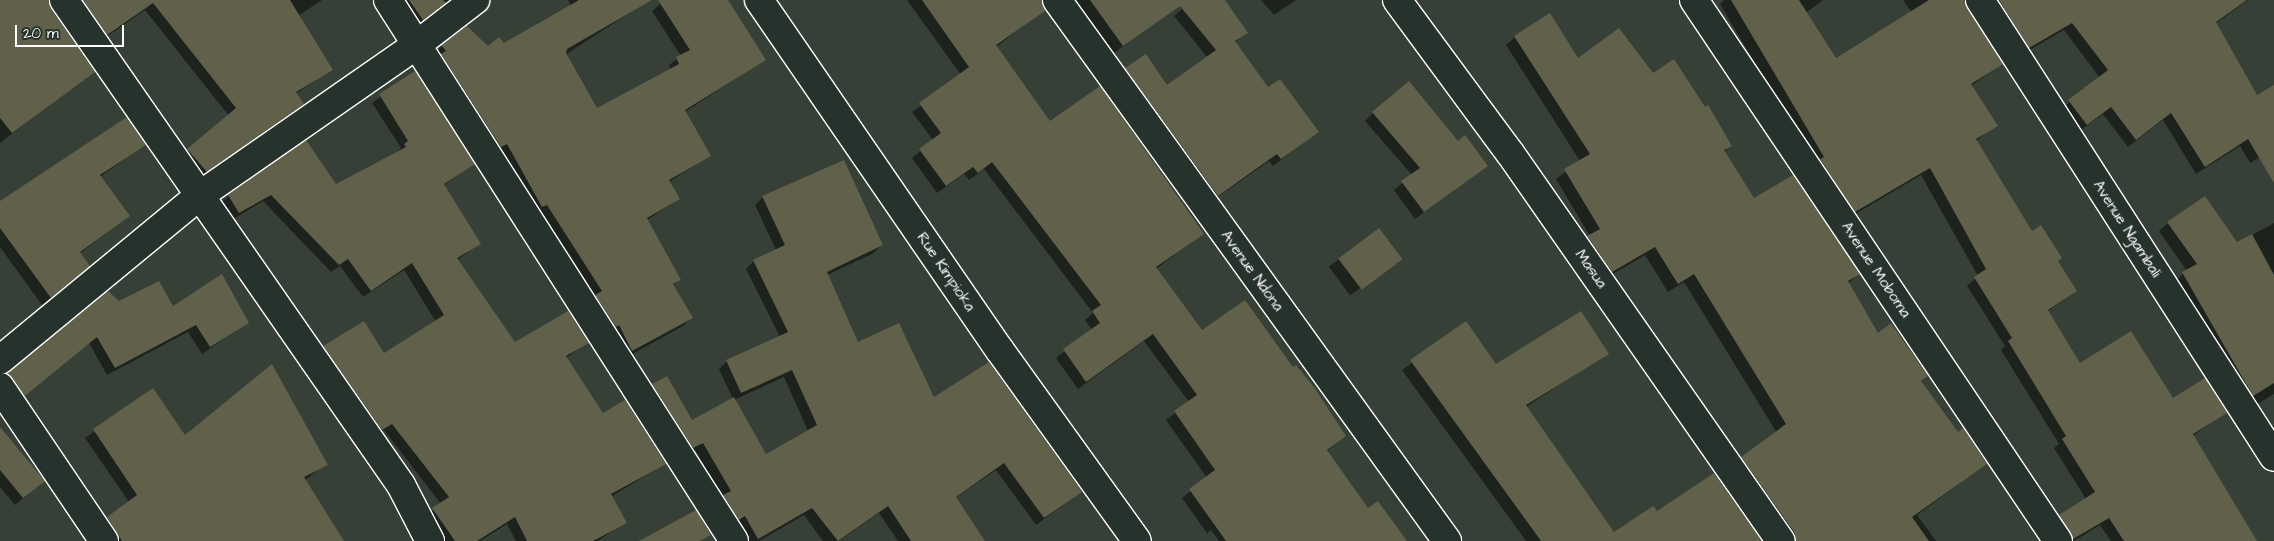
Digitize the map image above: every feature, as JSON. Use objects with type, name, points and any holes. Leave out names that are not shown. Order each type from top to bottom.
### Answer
[{"type":"street","points":[[64,0],[401,485],[430,541]]},
{"type":"street","points":[[388,0],[415,46],[734,541]]},
{"type":"street","points":[[0,360],[199,196],[415,46],[475,0]]},
{"type":"street","name":"Rue Kimpioka","points":[[759,0],[999,349],[1137,541]]},
{"type":"street","name":"Avenue Ndona","points":[[1057,0],[1447,541]]},
{"type":"street","name":"Masua","points":[[1397,0],[1510,153],[1781,541]]},
{"type":"street","name":"Avenue Moboma","points":[[1694,0],[2058,541]]},
{"type":"street","name":"Avenue Ngambali","points":[[1980,0],[2274,457]]},
{"type":"street","points":[[0,387],[104,541]]},
{"type":"building","points":[[0,0],[49,0],[51,9],[95,72],[12,133],[0,118]]},
{"type":"building","points":[[83,0],[290,0],[333,70],[296,92],[304,104],[207,172],[187,149],[236,108],[153,3],[107,35]]},
{"type":"building","points":[[409,0],[443,0],[446,3],[423,20]]},
{"type":"building","points":[[579,0],[652,0],[567,49],[566,53],[597,108],[679,64],[676,57],[690,50],[658,0],[728,0],[766,60],[685,110],[711,156],[669,180],[680,199],[647,218],[681,280],[673,284],[693,318],[632,351],[619,325],[616,327],[595,295],[602,291],[547,205],[542,207],[507,144],[501,147],[441,54],[446,51],[441,45],[467,26],[488,46],[499,37],[504,43]]},
{"type":"building","points":[[922,0],[1042,0],[1045,11],[996,45],[1050,121],[1100,86],[1204,234],[1156,267],[1202,330],[1245,300],[1293,367],[1296,365],[1314,387],[1346,436],[1327,450],[1368,508],[1378,501],[1407,541],[1226,541],[1189,489],[1215,470],[1174,411],[1197,395],[1153,334],[1086,382],[1063,349],[1100,323],[1092,311],[1101,305],[992,162],[978,173],[973,167],[946,186],[919,149],[941,133],[919,103],[969,67]]},
{"type":"building","points":[[1090,0],[1225,0],[1248,33],[1235,41],[1268,87],[1280,79],[1319,132],[1281,159],[1277,154],[1218,196],[1125,68],[1146,54],[1167,85],[1216,50],[1180,6],[1123,46]]},
{"type":"building","points":[[1731,0],[1799,0],[1836,58],[1929,0],[1964,0],[2003,64],[1971,84],[1998,126],[1976,139],[2032,231],[2041,225],[2062,258],[2058,261],[2077,291],[2048,310],[2080,363],[2131,331],[2173,398],[2205,378],[2227,413],[2193,434],[2257,541],[2124,541],[2109,518],[2073,539],[2059,515],[2095,492],[2062,439],[2066,436],[2008,341],[2012,338],[1974,277],[1986,269],[1930,168],[1855,212],[1820,159],[1824,157]]},
{"type":"building","points":[[1999,0],[2247,0],[2216,22],[2257,95],[2274,85],[2274,183],[2248,139],[2205,167],[2171,113],[2136,140],[2111,107],[2087,125],[2068,100],[2108,70],[2072,23],[2029,48]]},
{"type":"building","points":[[1550,13],[1578,58],[1619,28],[1653,73],[1674,59],[1705,107],[1708,105],[1732,146],[1724,150],[1754,198],[1793,175],[1860,274],[1848,281],[1878,333],[1891,323],[1928,376],[1921,381],[1958,432],[1963,428],[1987,464],[1912,517],[1929,541],[1796,541],[1794,532],[1741,457],[1786,424],[1694,274],[1678,284],[1655,247],[1612,272],[1587,236],[1600,229],[1564,169],[1590,154],[1514,36]]},
{"type":"building","points":[[415,71],[475,164],[444,184],[481,244],[457,258],[515,342],[568,311],[589,343],[566,356],[603,413],[625,400],[666,464],[611,494],[627,523],[593,541],[527,541],[515,517],[477,541],[455,541],[432,508],[449,497],[392,424],[382,430],[323,346],[364,321],[384,353],[444,315],[412,263],[371,291],[348,259],[339,265],[271,195],[239,213],[228,195],[306,140],[336,184],[406,147],[404,144],[408,141],[379,94]]},
{"type":"building","points":[[1409,81],[1458,141],[1465,135],[1488,166],[1424,212],[1401,181],[1420,168],[1372,112]]},
{"type":"building","points":[[127,117],[146,145],[100,175],[130,216],[80,252],[90,266],[51,298],[0,228],[0,201]]},
{"type":"building","points":[[844,160],[883,245],[827,272],[858,342],[899,323],[934,397],[989,362],[1082,492],[1044,518],[1004,463],[956,497],[985,541],[911,541],[888,506],[838,541],[812,508],[758,539],[745,516],[739,520],[723,495],[731,491],[703,443],[693,448],[652,384],[667,376],[692,420],[734,397],[766,454],[817,425],[792,370],[741,393],[726,360],[788,332],[753,260],[785,245],[762,196]]},
{"type":"building","points":[[2205,196],[2237,242],[2252,234],[2274,275],[2274,383],[2253,396],[2182,272],[2197,264],[2167,222]]},
{"type":"building","points":[[1379,228],[1402,259],[1362,290],[1338,259]]},
{"type":"building","points":[[222,274],[249,323],[210,347],[196,325],[115,368],[97,337],[25,396],[7,373],[108,291],[119,301],[159,281],[173,306]]},
{"type":"building","points":[[1581,311],[1609,354],[1526,405],[1614,532],[1653,506],[1657,511],[1714,473],[1762,541],[1541,541],[1410,360],[1466,321],[1496,364]]},
{"type":"building","points":[[272,364],[328,465],[304,477],[344,541],[122,541],[107,517],[137,495],[93,429],[153,388],[185,435]]},
{"type":"building","points":[[0,427],[45,481],[23,498],[0,470]]},
{"type":"building","points":[[696,510],[711,535],[700,541],[639,541]]}]
